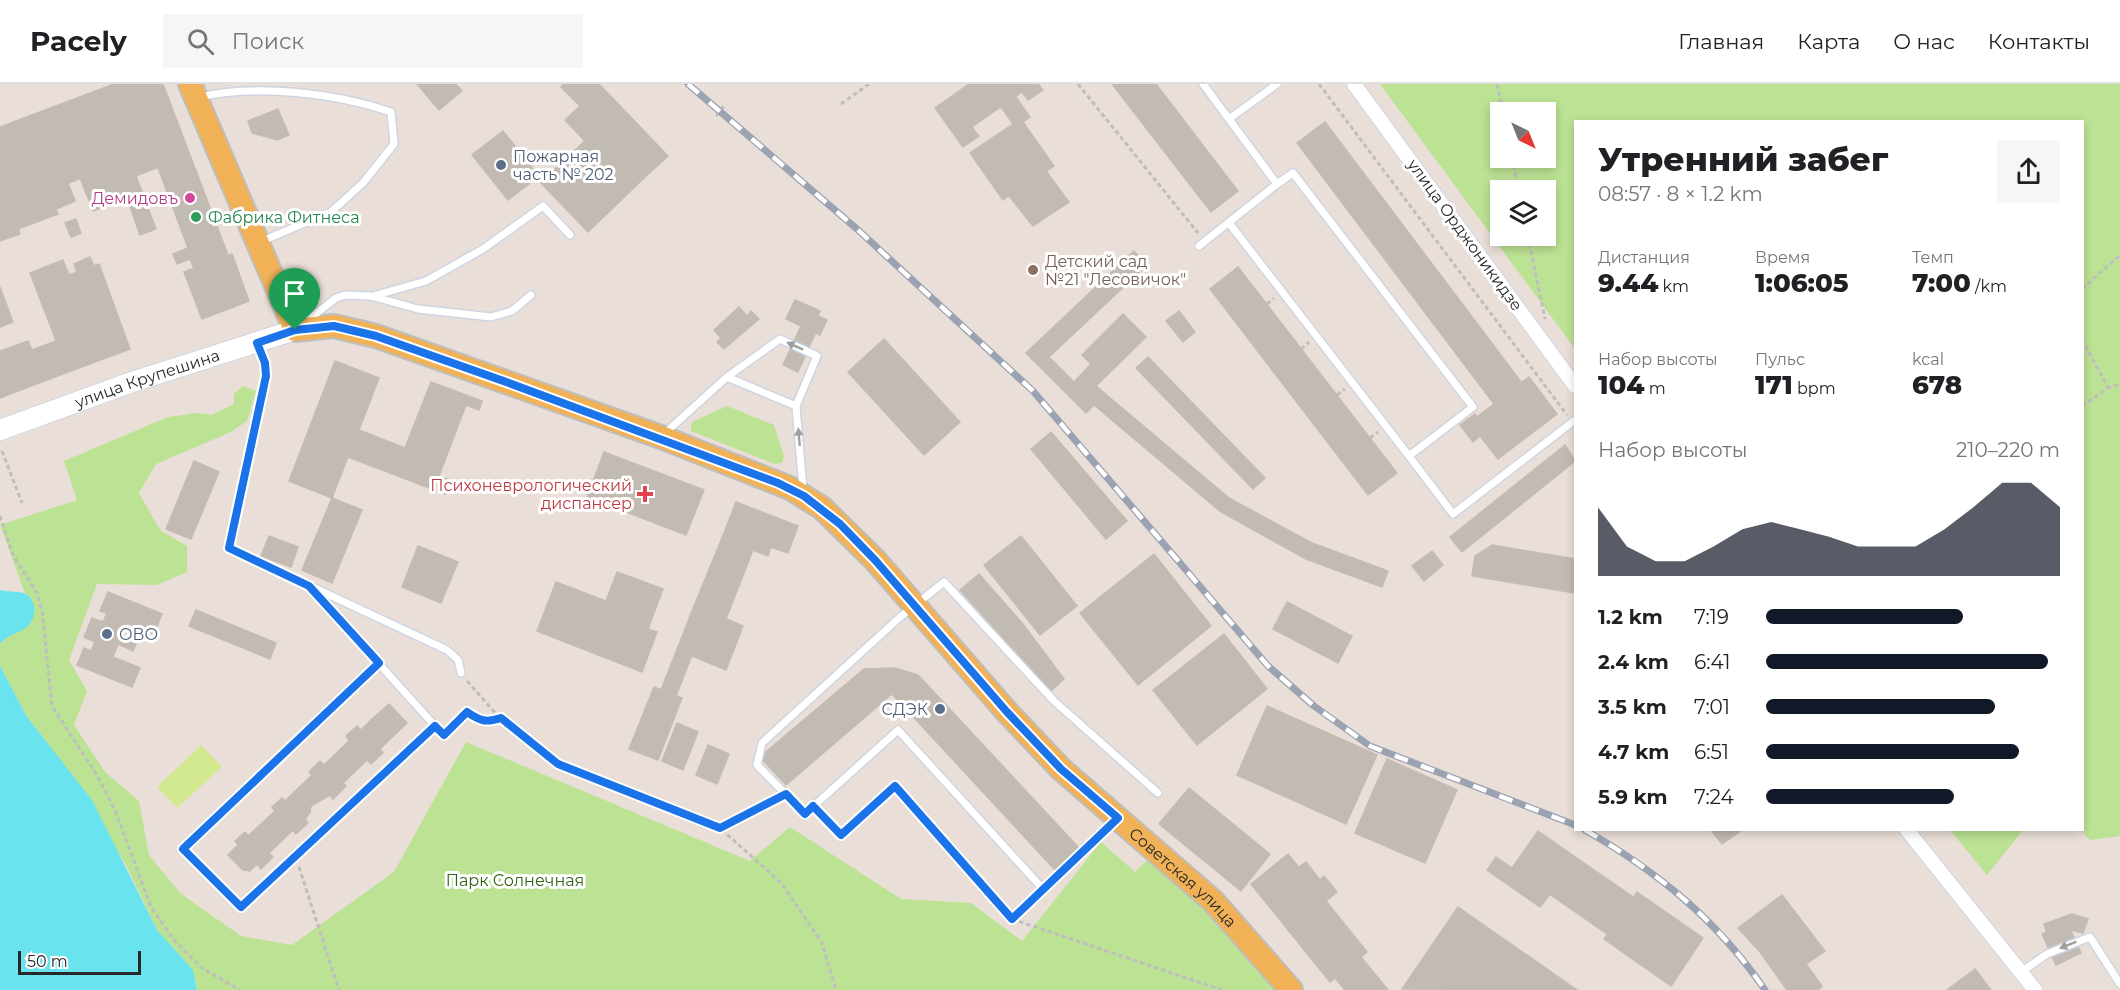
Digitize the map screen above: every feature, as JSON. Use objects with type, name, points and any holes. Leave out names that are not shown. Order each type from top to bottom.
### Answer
[{"type":"main road","points":[[193,91],[295,330]]},
{"type":"main road","name":"Советская улица","points":[[295,330],[334,326],[376,336],[661,437],[804,496],[840,524],[1053,761],[1214,901],[1291,990]]},
{"type":"main road","name":"улица Крупешина","points":[[0,430],[132,382],[295,330]]},
{"type":"street","name":"улица Орджоникидзе","points":[[1354,84],[1574,385]]},
{"type":"street","points":[[1908,831],[2035,990]]},
{"type":"lane","points":[[1203,84],[1277,184]]},
{"type":"lane","points":[[1229,119],[1277,84]]},
{"type":"lane","points":[[193,91],[313,92],[357,101],[391,112],[394,144],[363,183],[330,212],[257,243]]},
{"type":"lane","points":[[1202,244],[1293,173],[1473,407],[1409,456]]},
{"type":"lane","points":[[371,296],[426,281],[483,249],[543,206],[570,235]]},
{"type":"lane","points":[[1229,223],[1453,514],[1574,421]]},
{"type":"lane","points":[[295,330],[336,298],[356,294],[418,309],[491,317],[512,311],[531,295]]},
{"type":"lane","points":[[661,437],[727,377],[780,339],[817,356],[796,406],[804,496]]},
{"type":"lane","points":[[257,343],[265,363],[266,376],[229,548],[447,650],[458,660],[461,673]]},
{"type":"lane","points":[[727,377],[796,406]]},
{"type":"lane","points":[[1118,818],[1043,889],[898,730],[805,814],[757,765],[762,743],[914,605],[944,582],[1054,701],[1158,793]]},
{"type":"lane","points":[[309,586],[379,663],[435,726],[241,907],[183,849],[379,663]]},
{"type":"lane","points":[[2021,972],[2047,954],[2090,937],[2120,984]]},
{"type":"path","points":[[842,104],[869,84]]},
{"type":"path","points":[[1078,84],[1202,244]]},
{"type":"path","points":[[1319,84],[1574,421]]},
{"type":"path","points":[[1497,84],[1501,102]]},
{"type":"path","points":[[1530,246],[1546,321]]},
{"type":"path","points":[[2084,287],[2120,255]]},
{"type":"path","points":[[2084,343],[2108,388]]},
{"type":"path","points":[[2084,405],[2108,388],[2120,384]]},
{"type":"path","points":[[2,451],[22,503]]},
{"type":"path","points":[[0,516],[13,555],[37,593],[42,610],[52,706],[95,772],[115,810],[151,907],[174,940],[202,968],[240,990]]},
{"type":"path","points":[[461,673],[501,718],[558,764],[720,828],[780,883],[822,943],[836,990]]},
{"type":"path","points":[[435,726],[444,735],[467,712],[479,721],[488,722],[501,718]]},
{"type":"path","points":[[813,806],[841,835],[895,786],[1012,919],[1222,990]]},
{"type":"path","points":[[720,828],[786,794]]},
{"type":"path","points":[[295,856],[339,990]]},
{"type":"path","points":[[1012,919],[1043,889]]},
{"type":"green space","points":[[1380,84],[2120,84],[2120,836],[2090,840],[2081,831],[2084,831],[2084,120],[1574,120],[1574,348],[1499,246],[1556,246],[1556,180],[1490,180],[1490,233]]},
{"type":"green space","name":"Парк Солнечная","points":[[243,386],[256,391],[247,421],[231,432],[156,464],[139,493],[160,530],[187,546],[187,572],[157,585],[97,584],[69,660],[87,691],[74,725],[105,772],[139,801],[149,855],[180,893],[241,936],[292,945],[394,872],[466,742],[750,861],[790,827],[901,899],[971,903],[1022,941],[1101,842],[1135,872],[1149,858],[1240,945],[1276,990],[197,990],[193,970],[157,930],[125,863],[27,717],[0,666],[0,644],[5,636],[28,626],[33,602],[25,593],[0,525],[77,500],[64,461],[168,417],[197,413],[212,415],[234,404],[234,394]]},
{"type":"green space","points":[[727,406],[774,425],[784,456],[782,463],[775,464],[691,431],[691,424],[694,421]]},
{"type":"green space","points":[[201,745],[222,767],[177,808],[157,787]]},
{"type":"green space","points":[[1951,831],[2022,831],[1987,875]]},
{"type":"water","points":[[0,590],[24,593],[31,599],[34,613],[28,626],[0,644]]},
{"type":"water","points":[[0,666],[27,717],[92,800],[157,930],[193,970],[197,990],[0,990]]},
{"type":"building","points":[[114,84],[163,84],[190,155],[125,180],[119,164],[0,209],[0,127]]},
{"type":"building","points":[[417,84],[456,84],[462,91],[439,110]]},
{"type":"building","points":[[564,84],[599,84],[668,156],[644,178],[597,129],[585,141],[565,120],[580,106],[561,87]]},
{"type":"building","points":[[969,84],[1038,84],[1043,90],[1028,100],[1022,92],[972,127],[979,136],[963,147],[935,108]]},
{"type":"building","points":[[1112,84],[1156,84],[1238,191],[1211,212]]},
{"type":"building","points":[[1016,97],[1030,117],[1023,122],[1054,166],[1046,171],[1069,202],[1033,226],[1009,196],[1003,200],[970,153],[1013,124],[1001,107]]},
{"type":"building","points":[[278,109],[289,135],[277,140],[252,133],[248,121]]},
{"type":"building","points":[[1325,122],[1522,383],[1494,404],[1297,143]]},
{"type":"building","points":[[597,129],[644,178],[588,232],[541,183]]},
{"type":"building","points":[[503,131],[539,176],[508,200],[472,155]]},
{"type":"building","points":[[190,155],[228,255],[194,268],[190,259],[177,264],[173,254],[188,248],[158,168]]},
{"type":"building","points":[[119,164],[125,180],[136,176],[142,192],[93,211],[80,178]]},
{"type":"building","points":[[68,183],[75,201],[56,209],[58,214],[18,229],[10,205]]},
{"type":"building","points":[[142,192],[156,229],[140,235],[127,198]]},
{"type":"building","points":[[10,205],[20,234],[0,241],[0,209]]},
{"type":"building","points":[[76,219],[81,233],[71,237],[65,223]]},
{"type":"building","points":[[1134,251],[1147,265],[1049,357],[1074,382],[1091,364],[1082,355],[1123,314],[1146,337],[1096,386],[1229,498],[1312,543],[1388,571],[1382,587],[1306,559],[1221,512],[1094,405],[1086,413],[1026,353]]},
{"type":"building","points":[[232,254],[249,301],[202,319],[184,272]]},
{"type":"building","points":[[90,257],[94,266],[77,272],[74,264]]},
{"type":"building","points":[[63,260],[69,275],[99,264],[130,349],[68,372],[30,273]]},
{"type":"building","points":[[1238,267],[1397,473],[1368,495],[1210,289]]},
{"type":"building","points":[[0,287],[13,322],[0,327]]},
{"type":"building","points":[[795,300],[820,311],[818,316],[827,320],[820,335],[786,319]]},
{"type":"building","points":[[739,307],[747,316],[751,311],[759,319],[724,349],[717,342],[721,338],[714,330]]},
{"type":"building","points":[[1179,311],[1195,332],[1183,342],[1166,321]]},
{"type":"building","points":[[801,326],[816,332],[798,372],[783,365]]},
{"type":"building","points":[[884,339],[960,422],[924,455],[848,372]]},
{"type":"building","points":[[28,341],[32,350],[56,341],[68,372],[0,398],[0,351]]},
{"type":"building","points":[[1148,357],[1265,478],[1253,489],[1136,368]]},
{"type":"building","points":[[335,361],[379,378],[359,430],[405,448],[431,382],[482,401],[479,410],[466,405],[439,476],[450,480],[445,494],[348,457],[332,498],[289,481]]},
{"type":"building","points":[[1529,377],[1557,414],[1498,459],[1480,436],[1473,442],[1460,425],[1475,414],[1477,417]]},
{"type":"building","points":[[1051,432],[1127,521],[1106,539],[1031,449]]},
{"type":"building","points":[[1565,445],[1574,462],[1462,552],[1450,537]]},
{"type":"building","name":"Психоневрологический диспансер","points":[[604,452],[704,490],[686,535],[587,497]]},
{"type":"building","points":[[194,461],[219,472],[191,539],[166,529]]},
{"type":"building","points":[[332,498],[362,510],[332,583],[302,570]]},
{"type":"building","points":[[736,502],[798,526],[788,553],[771,547],[768,556],[722,538]]},
{"type":"building","points":[[269,536],[298,547],[291,567],[261,556]]},
{"type":"building","points":[[1021,536],[1077,606],[1040,635],[984,565]]},
{"type":"building","points":[[722,538],[753,550],[726,619],[694,606]]},
{"type":"building","points":[[1492,545],[1574,559],[1574,593],[1472,576],[1475,556]]},
{"type":"building","points":[[418,546],[458,562],[441,603],[402,587]]},
{"type":"building","points":[[1432,551],[1443,565],[1424,581],[1412,566]]},
{"type":"building","points":[[1154,554],[1211,626],[1138,685],[1080,613]]},
{"type":"building","points":[[617,572],[663,589],[648,629],[657,632],[642,672],[537,631],[556,582],[606,601]]},
{"type":"building","points":[[979,574],[1023,624],[1064,679],[1051,691],[960,590]]},
{"type":"building","points":[[108,592],[162,614],[154,634],[127,623],[122,635],[137,641],[133,651],[118,644],[113,657],[140,668],[132,687],[77,665],[84,648],[91,651],[95,642],[84,637],[92,618],[103,622],[107,613],[100,611]]},
{"type":"building","points":[[1287,602],[1352,636],[1338,663],[1273,629]]},
{"type":"building","points":[[694,606],[709,612],[676,696],[661,690]]},
{"type":"building","points":[[196,610],[276,643],[270,659],[189,626]]},
{"type":"building","points":[[709,612],[743,626],[726,670],[692,656]]},
{"type":"building","points":[[1224,634],[1267,689],[1197,745],[1153,690]]},
{"type":"building","points":[[895,668],[918,675],[1080,849],[1056,871],[892,694],[786,785],[760,757],[864,669]]},
{"type":"building","points":[[654,687],[682,698],[658,760],[629,749]]},
{"type":"building","points":[[389,704],[407,723],[386,743],[386,735],[371,720]]},
{"type":"building","points":[[1267,706],[1377,755],[1346,824],[1237,775]]},
{"type":"building","points":[[371,720],[386,735],[386,743],[380,749],[383,753],[371,764],[367,760],[343,783],[346,786],[333,799],[330,795],[311,806],[310,813],[305,819],[308,823],[296,834],[293,830],[269,853],[273,857],[261,869],[257,864],[250,871],[243,870],[228,855],[238,845],[235,841],[245,832],[248,836],[275,811],[272,807],[282,798],[285,801],[312,775],[309,772],[320,761],[324,765],[349,741],[346,736],[357,726],[361,730]]},
{"type":"building","points":[[677,723],[698,732],[683,770],[662,761]]},
{"type":"building","points":[[708,745],[729,754],[717,784],[696,775]]},
{"type":"building","points":[[1387,759],[1457,790],[1425,863],[1355,833]]},
{"type":"building","points":[[1189,788],[1270,854],[1241,891],[1159,824]]},
{"type":"building","points":[[1538,831],[1633,897],[1607,934],[1512,868]]},
{"type":"building","points":[[1712,831],[1741,831],[1722,844]]},
{"type":"building","points":[[1288,854],[1367,952],[1330,982],[1251,884]]},
{"type":"building","points":[[1496,857],[1550,894],[1540,907],[1487,870]]},
{"type":"building","points":[[1306,862],[1320,880],[1324,876],[1337,892],[1326,901],[1299,867]]},
{"type":"building","points":[[1637,892],[1703,938],[1671,986],[1604,939]]},
{"type":"building","points":[[1782,895],[1825,951],[1806,964],[1822,986],[1818,990],[1787,990],[1760,952],[1738,928]]},
{"type":"building","points":[[1458,907],[1577,990],[1402,989]]},
{"type":"building","points":[[2072,914],[2088,919],[2083,933],[2067,929],[2048,936],[2044,924]]},
{"type":"building","points":[[2067,922],[2081,953],[2056,965],[2042,934]]},
{"type":"building","points":[[1361,957],[1388,990],[1345,990],[1335,978]]},
{"type":"building","points":[[1975,969],[1991,990],[1947,990]]},
{"type":"railway","points":[[688,84],[857,229],[1033,391],[1268,666],[1314,706],[1370,746],[1574,825]]},
{"type":"railway","points":[[1587,831],[1637,863],[1684,900],[1727,941],[1765,990]]},
{"type":"place","name":"Пожарная часть № 202","points":[[501,165]]},
{"type":"place","name":"Демидовъ","points":[[190,198]]},
{"type":"place","name":"Фабрика Фитнеса","points":[[196,217]]},
{"type":"place","name":"Детский сад №21 \"Лесовичок\"","points":[[1033,270]]},
{"type":"place","name":"Психоневрологический диспансер","points":[[645,494]]},
{"type":"place","name":"ОВО","points":[[107,634]]},
{"type":"place","name":"СДЭК","points":[[940,709]]},
{"type":"route","points":[[334,326],[376,336],[661,437],[778,483],[804,496],[840,524],[875,560],[1007,712],[1061,769],[1118,818],[1012,919],[895,786],[841,835],[813,806],[805,814],[786,794],[720,828],[558,764],[501,718],[488,722],[479,721],[467,712],[444,735],[435,726],[241,907],[183,849],[379,663],[309,586],[229,548],[266,376],[265,363],[257,343],[295,330],[334,326]]}]
